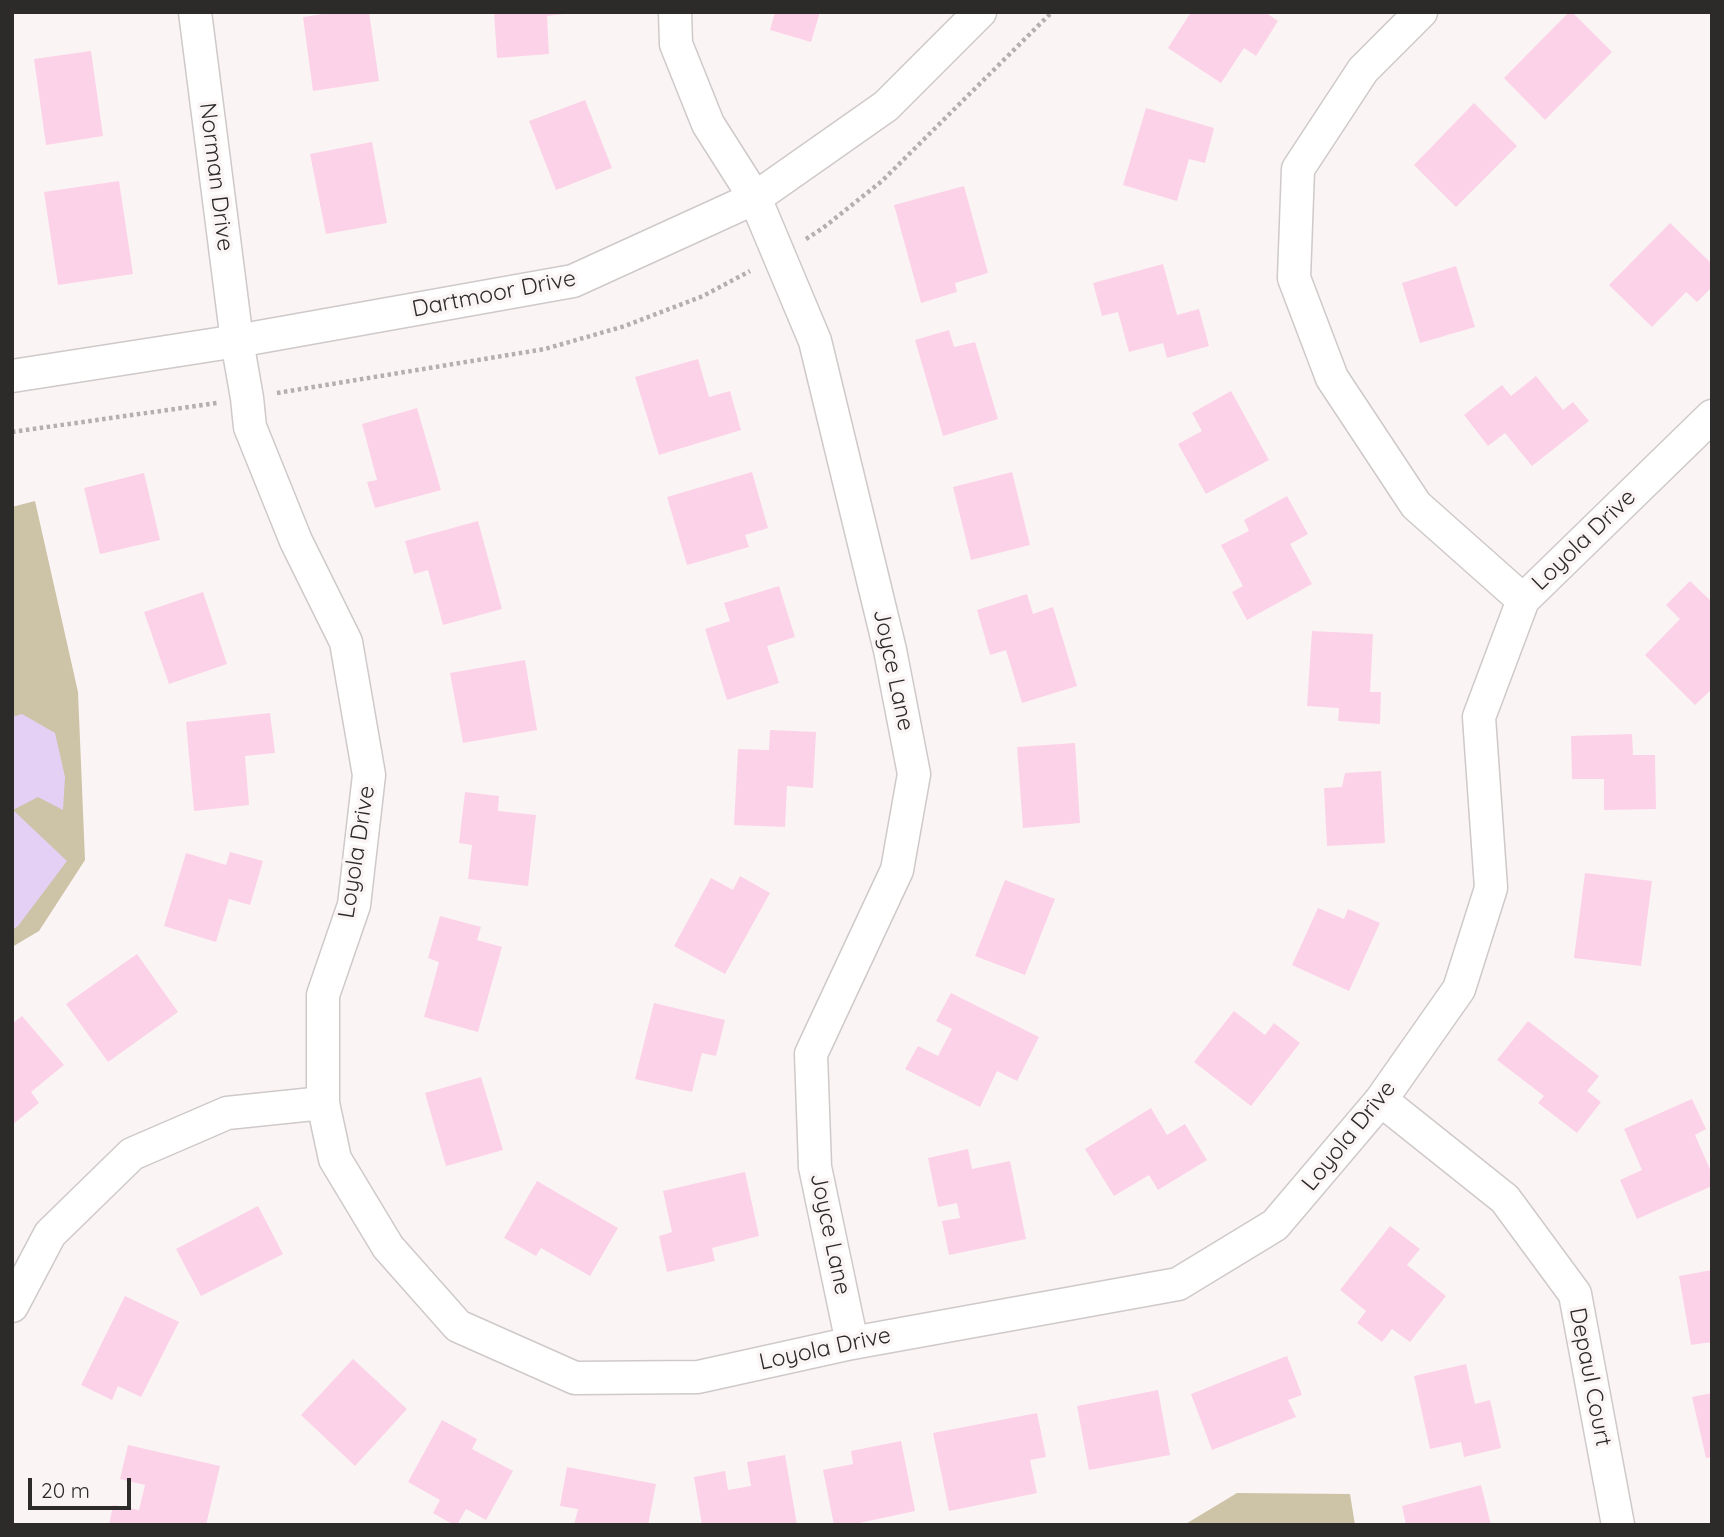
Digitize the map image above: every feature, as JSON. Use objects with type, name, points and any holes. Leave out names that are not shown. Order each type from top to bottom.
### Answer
[{"type":"street","name":"Norman Drive","points":[[195,12],[237,341]]},
{"type":"street","name":"Joyce Lane","points":[[675,12],[676,44],[708,124],[755,198],[815,341],[890,650],[914,774],[897,870],[811,1054],[815,1167],[852,1343]]},
{"type":"street","name":"Dartmoor Drive","points":[[12,376],[237,341],[573,281],[755,198],[886,106],[980,12]]},
{"type":"street","points":[[1421,12],[1363,70],[1298,169],[1294,278],[1332,378],[1416,505],[1523,600]]},
{"type":"street","name":"Loyola Drive","points":[[237,341],[250,427],[296,541],[346,642],[369,775],[354,905],[323,995],[323,1103],[335,1159],[388,1247],[458,1325],[575,1378],[698,1377],[852,1343],[1178,1284],[1275,1225],[1381,1100],[1459,989],[1491,888],[1479,717],[1523,600],[1712,416]]},
{"type":"street","name":"Depaul Court","points":[[1381,1100],[1505,1199],[1575,1294],[1618,1525]]},
{"type":"street","points":[[12,1306],[50,1234],[132,1154],[227,1113],[323,1103]]},
{"type":"shaded area","points":[[35,501],[78,692],[85,860],[39,931],[12,947],[12,507]]},
{"type":"shaded area","points":[[22,714],[55,733],[65,777],[63,810],[38,797],[13,810],[67,861],[18,926],[12,930],[12,717]]},
{"type":"shaded area","points":[[1237,1493],[1350,1494],[1355,1525],[1184,1525]]},
{"type":"building","points":[[336,12],[369,12],[379,81],[313,91],[303,17]]},
{"type":"building","points":[[494,12],[564,14],[547,16],[549,54],[497,58]]},
{"type":"building","points":[[775,12],[820,12],[811,42],[770,30]]},
{"type":"building","points":[[1191,12],[1265,12],[1278,21],[1256,56],[1244,48],[1221,83],[1168,48]]},
{"type":"building","points":[[1569,12],[1612,52],[1545,120],[1504,78]]},
{"type":"building","points":[[91,51],[103,136],[46,145],[34,59]]},
{"type":"building","points":[[585,100],[612,168],[556,190],[529,121]]},
{"type":"building","points":[[1474,103],[1517,146],[1456,207],[1414,165]]},
{"type":"building","points":[[1146,108],[1214,128],[1205,163],[1189,159],[1177,201],[1123,185]]},
{"type":"building","points":[[372,142],[387,223],[326,234],[310,154]]},
{"type":"building","points":[[119,181],[133,274],[58,285],[44,192]]},
{"type":"building","points":[[964,186],[988,273],[955,283],[957,292],[921,303],[894,205]]},
{"type":"building","points":[[1670,223],[1712,264],[1712,287],[1697,302],[1686,292],[1652,327],[1609,285]]},
{"type":"building","points":[[1163,264],[1177,315],[1199,309],[1209,346],[1167,358],[1163,343],[1129,352],[1118,312],[1102,316],[1093,283]]},
{"type":"building","points":[[1456,266],[1475,327],[1420,343],[1402,283]]},
{"type":"building","points":[[949,330],[954,347],[975,342],[998,419],[943,436],[915,340]]},
{"type":"building","points":[[698,359],[709,397],[730,391],[741,430],[659,455],[635,377]]},
{"type":"building","points":[[1536,376],[1563,410],[1573,402],[1589,421],[1532,466],[1505,433],[1488,446],[1464,415],[1502,385],[1511,396]]},
{"type":"building","points":[[1231,391],[1269,460],[1206,494],[1178,444],[1202,431],[1192,413]]},
{"type":"building","points":[[417,408],[441,490],[375,508],[367,482],[377,480],[362,424]]},
{"type":"building","points":[[752,472],[768,528],[745,535],[749,547],[687,565],[667,497]]},
{"type":"building","points":[[1012,472],[1030,545],[971,560],[953,487]]},
{"type":"building","points":[[144,473],[160,540],[100,554],[84,488]]},
{"type":"building","points":[[1287,496],[1308,534],[1290,544],[1312,584],[1247,620],[1232,592],[1243,586],[1221,545],[1249,531],[1244,520]]},
{"type":"building","points":[[478,521],[502,609],[443,625],[428,570],[414,574],[405,541]]},
{"type":"building","points":[[1690,581],[1712,602],[1712,689],[1695,705],[1645,655],[1680,619],[1666,605]]},
{"type":"building","points":[[779,586],[795,637],[767,646],[779,683],[727,700],[705,629],[730,621],[724,603]]},
{"type":"building","points":[[203,592],[227,664],[169,684],[144,612]]},
{"type":"building","points":[[1027,594],[1033,614],[1053,607],[1077,686],[1022,703],[1006,650],[990,655],[977,610]]},
{"type":"building","points":[[1312,631],[1373,634],[1370,692],[1381,692],[1380,724],[1338,721],[1339,708],[1307,706]]},
{"type":"building","points":[[525,660],[537,730],[463,743],[450,673]]},
{"type":"building","points":[[270,713],[275,753],[245,756],[249,805],[194,811],[186,722]]},
{"type":"building","points":[[770,730],[816,732],[813,788],[787,786],[785,827],[734,825],[738,749],[769,750]]},
{"type":"building","points":[[1632,734],[1633,755],[1655,755],[1656,809],[1604,810],[1604,779],[1572,779],[1571,736]]},
{"type":"building","points":[[1075,743],[1080,823],[1023,828],[1017,747]]},
{"type":"building","points":[[1381,771],[1385,843],[1327,846],[1324,788],[1342,787],[1345,773]]},
{"type":"building","points":[[465,792],[499,796],[498,811],[536,815],[528,886],[468,879],[472,845],[459,843]]},
{"type":"building","points":[[230,852],[263,861],[250,905],[229,899],[216,942],[164,926],[186,853],[226,865]]},
{"type":"building","points":[[1585,873],[1652,881],[1641,966],[1574,958]]},
{"type":"building","points":[[740,876],[770,893],[725,974],[674,946],[711,878],[733,890]]},
{"type":"building","points":[[1005,880],[1055,899],[1025,975],[975,956]]},
{"type":"building","points":[[1318,908],[1344,919],[1348,909],[1380,923],[1349,991],[1292,965]]},
{"type":"building","points":[[440,916],[481,927],[477,940],[502,947],[478,1032],[424,1017],[439,962],[428,958]]},
{"type":"building","points":[[137,954],[178,1012],[108,1062],[66,1004]]},
{"type":"building","points":[[951,993],[1039,1037],[1017,1081],[997,1071],[980,1107],[905,1069],[918,1046],[938,1056],[952,1029],[936,1021]]},
{"type":"building","points":[[654,1003],[725,1020],[716,1056],[702,1053],[692,1092],[635,1079]]},
{"type":"building","points":[[1234,1011],[1265,1035],[1274,1023],[1300,1043],[1251,1106],[1194,1062]]},
{"type":"building","points":[[22,1016],[64,1065],[31,1092],[39,1103],[12,1125],[12,1024]]},
{"type":"building","points":[[1528,1021],[1599,1076],[1587,1091],[1601,1102],[1577,1133],[1538,1103],[1544,1096],[1497,1060]]},
{"type":"building","points":[[481,1077],[503,1150],[446,1166],[425,1093]]},
{"type":"building","points":[[1692,1099],[1706,1129],[1695,1135],[1712,1174],[1712,1186],[1637,1219],[1620,1180],[1642,1170],[1624,1129]]},
{"type":"building","points":[[1151,1108],[1167,1135],[1185,1124],[1207,1160],[1158,1190],[1149,1175],[1114,1196],[1085,1149]]},
{"type":"building","points":[[968,1149],[972,1169],[1010,1161],[1026,1239],[949,1255],[942,1221],[960,1218],[957,1203],[938,1207],[928,1158]]},
{"type":"building","points":[[745,1172],[759,1236],[712,1248],[715,1261],[667,1272],[659,1236],[672,1232],[663,1191]]},
{"type":"building","points":[[537,1181],[618,1228],[590,1276],[541,1248],[536,1256],[504,1238]]},
{"type":"building","points":[[258,1206],[283,1254],[201,1296],[176,1249]]},
{"type":"building","points":[[1390,1226],[1420,1249],[1407,1265],[1446,1296],[1410,1342],[1392,1329],[1382,1342],[1357,1323],[1366,1311],[1340,1290]]},
{"type":"building","points":[[1712,1270],[1712,1342],[1691,1345],[1679,1276]]},
{"type":"building","points":[[125,1296],[179,1322],[141,1397],[118,1386],[112,1400],[81,1385]]},
{"type":"building","points":[[1287,1356],[1302,1395],[1288,1400],[1296,1417],[1212,1450],[1191,1394]]},
{"type":"building","points":[[353,1359],[407,1409],[355,1466],[301,1415]]},
{"type":"building","points":[[1466,1364],[1475,1404],[1490,1400],[1501,1448],[1464,1457],[1461,1442],[1430,1449],[1414,1376]]},
{"type":"building","points":[[1158,1390],[1170,1455],[1089,1470],[1077,1406]]},
{"type":"building","points":[[1712,1393],[1712,1457],[1706,1458],[1692,1397]]},
{"type":"building","points":[[1037,1413],[1046,1457],[1030,1460],[1037,1493],[949,1511],[933,1433]]},
{"type":"building","points":[[442,1420],[477,1439],[472,1449],[513,1471],[486,1520],[466,1509],[457,1525],[454,1525],[433,1513],[440,1500],[408,1482]]},
{"type":"building","points":[[901,1441],[915,1511],[850,1525],[834,1525],[823,1470],[853,1464],[851,1451]]},
{"type":"building","points":[[128,1445],[220,1466],[206,1525],[109,1525],[113,1505],[139,1510],[145,1485],[120,1479]]},
{"type":"building","points":[[785,1455],[797,1525],[702,1525],[694,1477],[725,1471],[728,1490],[751,1486],[747,1462]]},
{"type":"building","points":[[567,1467],[656,1484],[648,1525],[574,1525],[578,1509],[560,1506]]},
{"type":"building","points":[[1481,1485],[1491,1525],[1406,1525],[1402,1506]]}]
